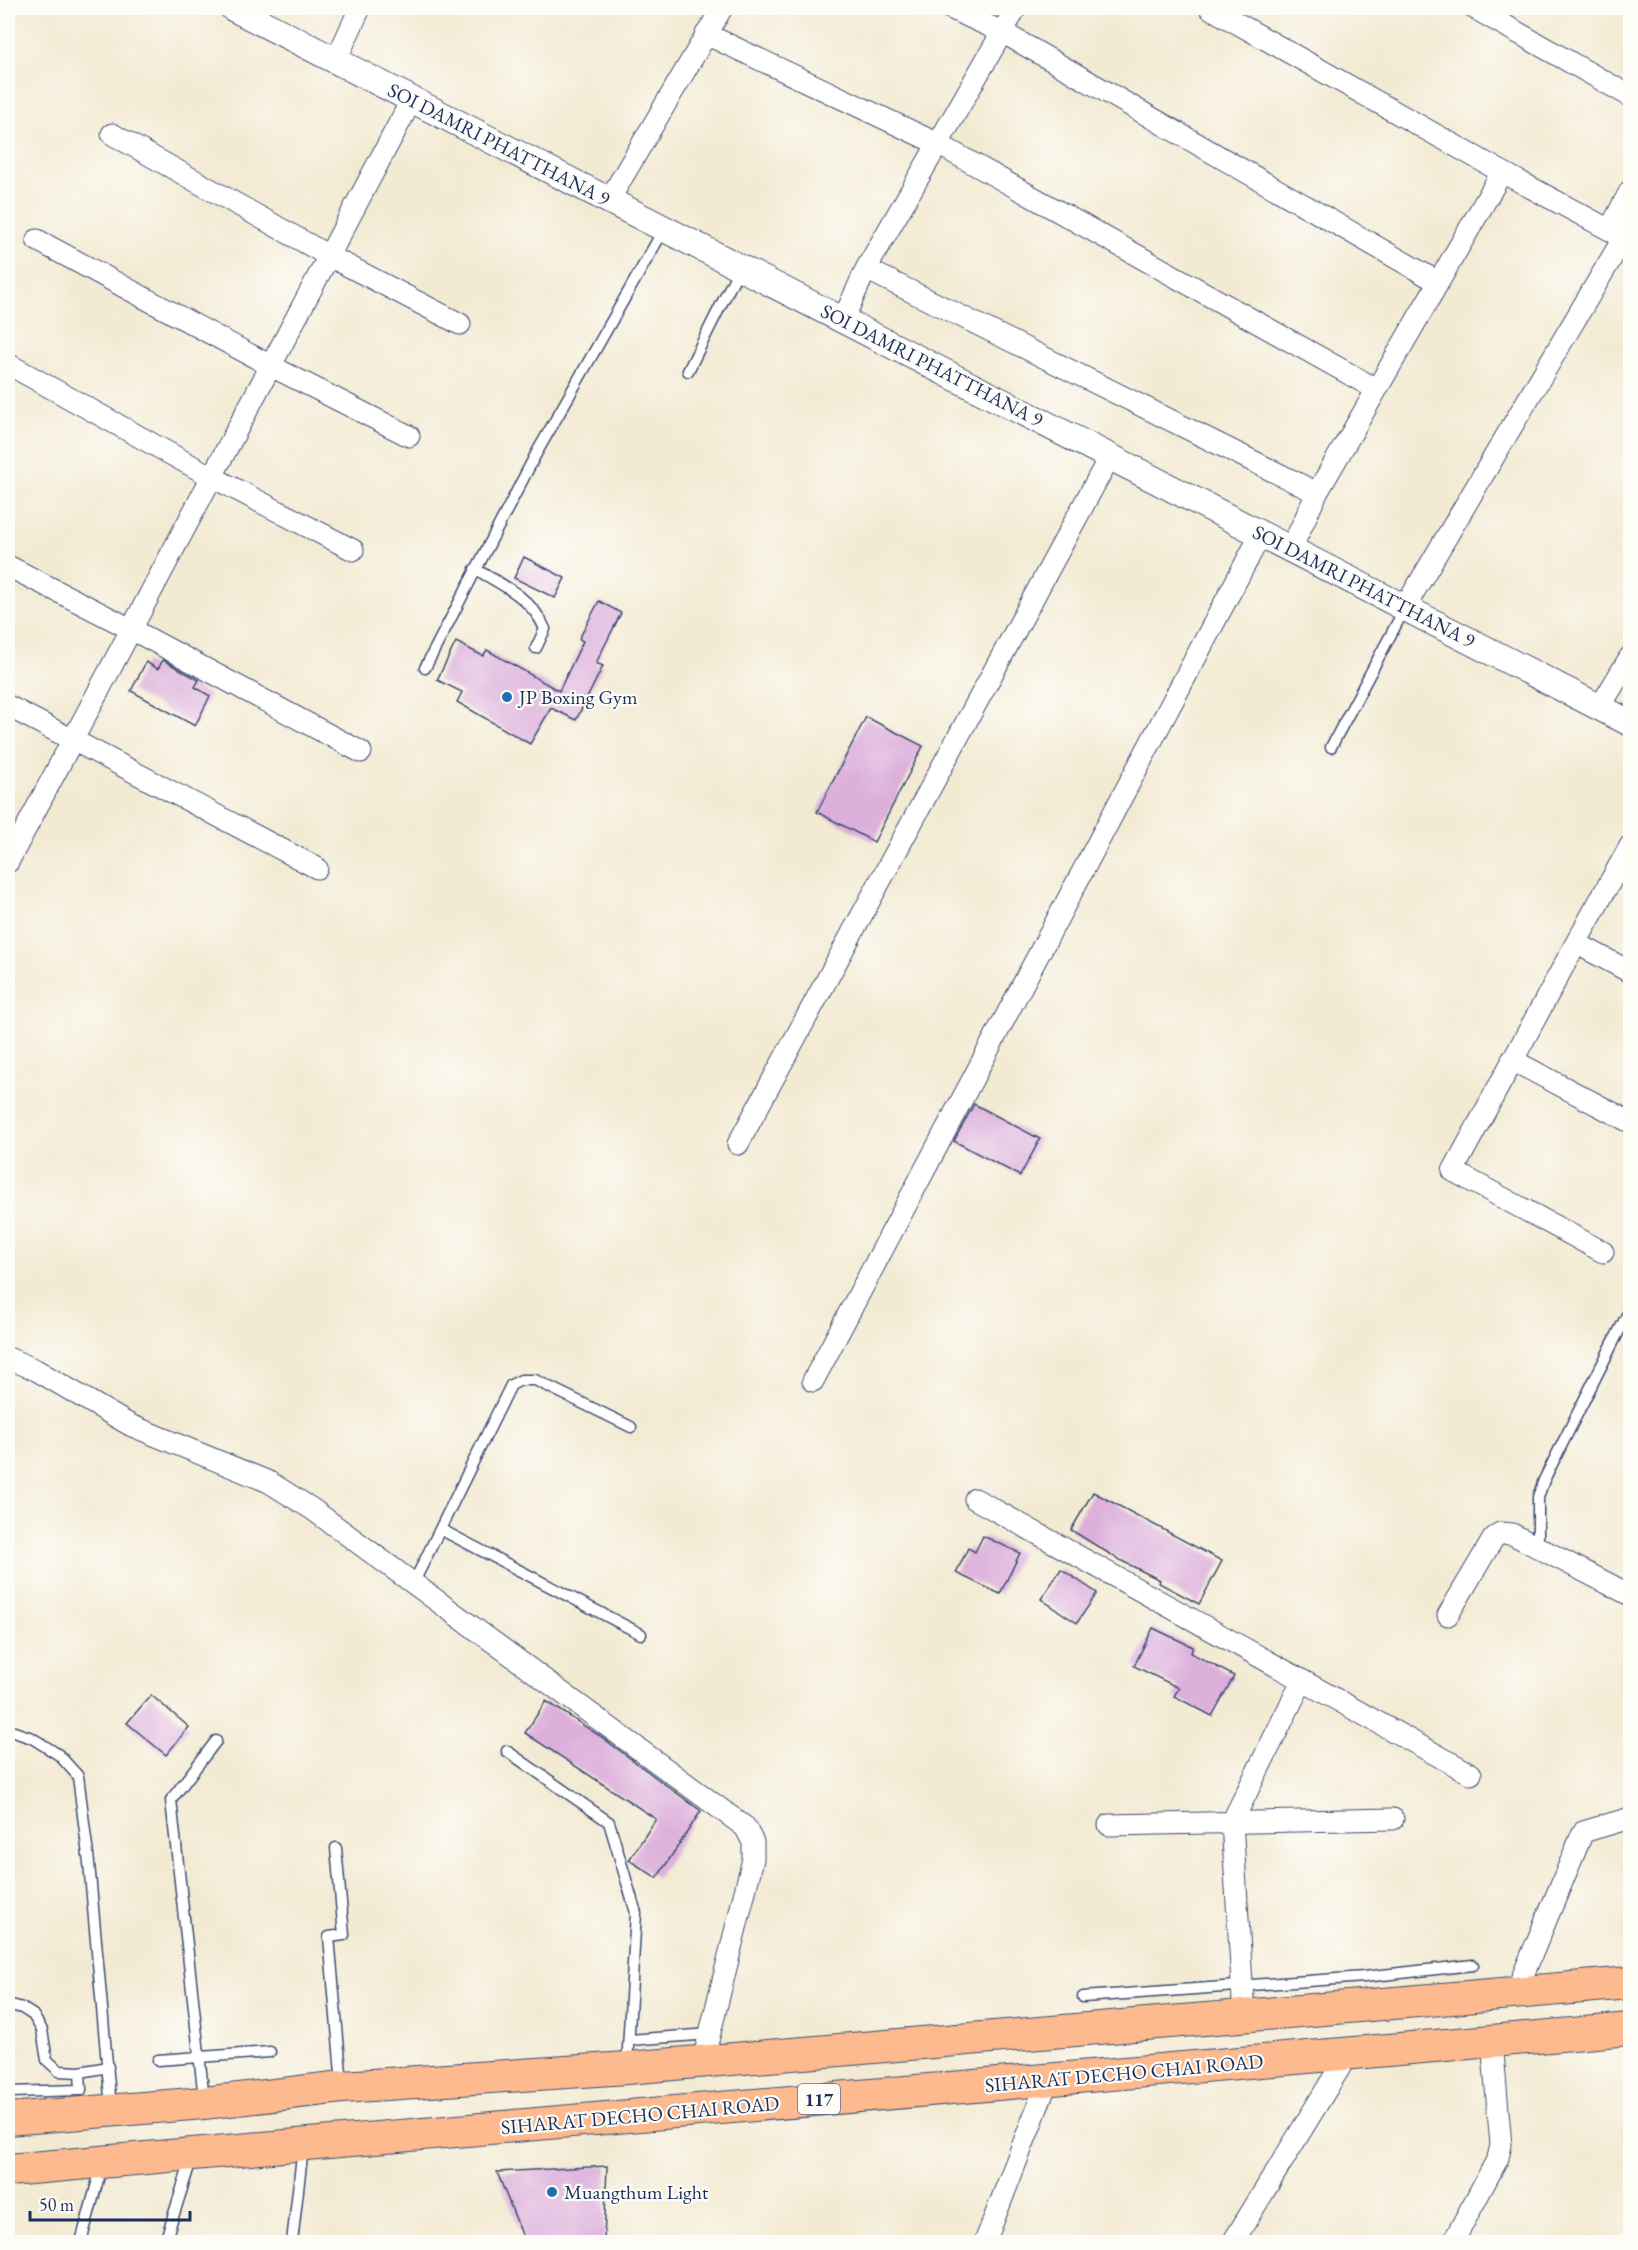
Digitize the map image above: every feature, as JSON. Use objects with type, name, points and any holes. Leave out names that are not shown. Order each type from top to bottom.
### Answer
[{"type":"main road","points":[[8,2119],[204,2103],[628,2054],[1443,1983],[1516,1992],[1630,1983]]},
{"type":"main road","name":"SIHARAT DECHO CHAI ROAD","points":[[8,2170],[1630,2030]]},
{"type":"street","name":"SOI DAMRI PHATTHANA 9","points":[[233,8],[1630,723]]},
{"type":"street","points":[[336,60],[360,8]]},
{"type":"street","points":[[609,200],[722,8]]},
{"type":"street","points":[[950,8],[1002,32],[1438,282]]},
{"type":"street","points":[[843,320],[866,269],[1016,8]]},
{"type":"street","points":[[1210,8],[1621,236]]},
{"type":"street","points":[[1474,8],[1630,96]]},
{"type":"street","points":[[706,34],[938,144],[1376,389]]},
{"type":"street","points":[[10,851],[72,740],[412,99]]},
{"type":"street","points":[[112,134],[328,256],[460,324]]},
{"type":"street","points":[[1291,549],[1317,493],[1502,172]]},
{"type":"street","points":[[1405,607],[1621,236],[1630,190]]},
{"type":"street","points":[[37,240],[270,366],[409,436]]},
{"type":"street","points":[[866,269],[1317,493]]},
{"type":"street","points":[[8,364],[212,477],[353,549]]},
{"type":"street","points":[[738,1144],[1110,456]]},
{"type":"street","points":[[813,1381],[1261,534]]},
{"type":"street","points":[[8,566],[362,752]]},
{"type":"street","points":[[1599,707],[1630,657]]},
{"type":"street","points":[[8,706],[317,868]]},
{"type":"street","points":[[1603,1252],[1453,1171],[1630,846]]},
{"type":"street","points":[[1576,943],[1630,972]]},
{"type":"street","points":[[1512,1060],[1630,1122]]},
{"type":"street","points":[[8,1358],[36,1370],[130,1425],[268,1482],[312,1509],[744,1827],[753,1842],[753,1859],[706,2048]]},
{"type":"street","points":[[975,1500],[1471,1773]]},
{"type":"street","points":[[1448,1615],[1493,1539],[1500,1533],[1512,1534],[1630,1595]]},
{"type":"street","points":[[1242,2001],[1232,1822],[1302,1681]]},
{"type":"street","points":[[1516,1992],[1582,1833],[1630,1818]]},
{"type":"street","points":[[1109,1825],[1393,1820]]},
{"type":"street","points":[[1453,2242],[1498,2157],[1501,2145],[1492,2042]]},
{"type":"street","points":[[1233,2242],[1348,2054]]},
{"type":"street","points":[[985,2242],[1048,2080]]},
{"type":"lane","points":[[425,668],[536,454],[664,228]]},
{"type":"lane","points":[[688,371],[740,267]]},
{"type":"lane","points":[[475,569],[513,591],[533,607],[545,628],[536,648]]},
{"type":"lane","points":[[1331,747],[1405,607]]},
{"type":"lane","points":[[1538,1547],[1538,1497],[1544,1480],[1630,1309]]},
{"type":"lane","points":[[413,1584],[510,1385],[521,1380],[535,1380],[631,1427]]},
{"type":"lane","points":[[440,1529],[640,1634]]},
{"type":"lane","points":[[8,1730],[32,1738],[50,1749],[59,1755],[78,1776],[89,1863],[111,2111]]},
{"type":"lane","points":[[204,2103],[171,1800],[216,1741]]},
{"type":"lane","points":[[507,1751],[609,1822],[636,1913],[628,2054]]},
{"type":"lane","points":[[336,1848],[344,1935],[329,1937],[342,2087]]},
{"type":"lane","points":[[1443,1983],[1473,1965]]},
{"type":"lane","points":[[1083,1997],[1242,2001]]},
{"type":"lane","points":[[8,2004],[22,2008],[33,2015],[42,2030],[47,2060],[59,2071],[80,2072],[108,2067]]},
{"type":"lane","points":[[158,2060],[270,2052]]},
{"type":"lane","points":[[8,2092],[81,2090],[80,2072]]},
{"type":"lane","points":[[292,2242],[303,2144]]},
{"type":"lane","points":[[165,2242],[193,2154]]},
{"type":"lane","points":[[81,2242],[103,2162]]},
{"type":"building","points":[[524,557],[565,578],[555,598],[514,578]]},
{"type":"building","points":[[599,601],[621,613],[596,663],[603,666],[576,720],[551,708],[530,744],[457,702],[462,692],[437,680],[456,642],[483,656],[487,650],[559,691],[583,641],[579,639]]},
{"type":"building","points":[[163,660],[199,680],[195,687],[210,696],[195,726],[131,691],[146,662],[158,669]]},
{"type":"building","points":[[866,717],[923,746],[874,842],[817,812]]},
{"type":"building","points":[[974,1104],[1040,1139],[1020,1176],[954,1141]]},
{"type":"building","points":[[1093,1492],[1222,1561],[1199,1604],[1159,1583],[1160,1580],[1118,1559],[1071,1530]]},
{"type":"building","points":[[983,1536],[1020,1553],[1000,1594],[956,1573],[968,1548],[975,1552]]},
{"type":"building","points":[[1061,1569],[1097,1593],[1077,1623],[1041,1599]]},
{"type":"building","points":[[1153,1628],[1193,1647],[1191,1653],[1234,1676],[1212,1716],[1174,1696],[1179,1688],[1134,1666]]},
{"type":"building","points":[[151,1695],[189,1727],[166,1755],[127,1723]]},
{"type":"building","points":[[546,1701],[600,1736],[701,1811],[657,1878],[629,1860],[656,1819],[525,1733]]},
{"type":"building","points":[[607,2166],[604,2242],[525,2242],[497,2172]]},
{"type":"place","name":"JP Boxing Gym","points":[[507,697]]},
{"type":"place","name":"Muangthum Light","points":[[552,2192]]}]
